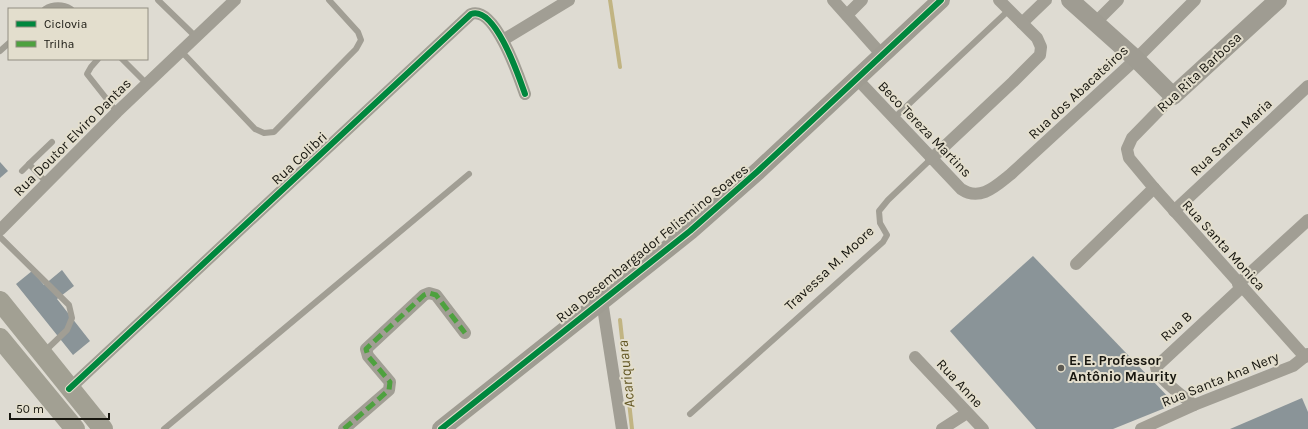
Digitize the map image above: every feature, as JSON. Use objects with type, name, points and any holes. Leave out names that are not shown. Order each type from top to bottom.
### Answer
[{"type":"main road","points":[[0,301],[69,389],[103,429]]},
{"type":"main road","points":[[1,340],[75,429]]},
{"type":"street","name":"Rua Doutor Elviro Dantas","points":[[0,230],[117,112],[235,0]]},
{"type":"street","points":[[503,40],[569,0]]},
{"type":"street","points":[[833,0],[882,55]]},
{"type":"street","points":[[847,15],[862,0]]},
{"type":"street","name":"Rua Desembargador Felismino Soares","points":[[440,429],[690,232],[758,171],[941,0]]},
{"type":"street","points":[[999,0],[1022,23],[1046,0]]},
{"type":"street","points":[[1070,0],[1136,59],[1173,96]]},
{"type":"street","points":[[1095,23],[1118,0]]},
{"type":"street","name":"Rua dos Abacateiros","points":[[973,195],[992,189],[1004,180],[1136,59],[1195,0]]},
{"type":"street","name":"Rua Rita Barbosa","points":[[1127,149],[1135,134],[1173,96],[1278,0]]},
{"type":"street","name":"Rua Colibri","points":[[69,389],[474,13],[481,14],[503,40],[525,94]]},
{"type":"street","name":"Travessa M. Moore","points":[[932,159],[1034,62],[1041,50],[1037,38],[1022,23]]},
{"type":"street","name":"Beco Tereza Martins","points":[[857,79],[961,189],[973,195]]},
{"type":"street","name":"Rua Santa Maria","points":[[1174,211],[1308,86]]},
{"type":"street","name":"Rua Santa Monica","points":[[1127,149],[1132,164],[1240,286],[1306,356]]},
{"type":"street","points":[[1076,264],[1154,188]]},
{"type":"street","points":[[1240,286],[1308,220]]},
{"type":"street","name":"Rua B","points":[[1194,405],[1156,371],[1156,367],[1164,357],[1240,286]]},
{"type":"street","points":[[344,429],[390,390],[390,382],[368,356],[366,349],[424,295],[430,292],[436,295],[465,333]]},
{"type":"street","points":[[602,301],[622,429]]},
{"type":"street","name":"Rua Santa Ana Nery","points":[[1141,429],[1194,405],[1293,366],[1306,356]]},
{"type":"street","name":"Rua Anne","points":[[915,357],[983,429]]},
{"type":"street","points":[[942,429],[967,413]]},
{"type":"lane","points":[[158,0],[196,37]]},
{"type":"lane","points":[[181,51],[255,129],[264,133],[274,132],[356,49],[361,40],[358,32],[328,0]]},
{"type":"lane","points":[[47,8],[52,5],[69,8]]},
{"type":"lane","points":[[894,118],[1009,10]]},
{"type":"lane","points":[[0,51],[8,44]]},
{"type":"lane","points":[[97,60],[87,74],[117,112]]},
{"type":"lane","points":[[123,60],[147,84]]},
{"type":"lane","points":[[22,171],[52,142]]},
{"type":"lane","name":"Travessa M. Moore","points":[[690,414],[884,242],[887,235],[880,223],[879,211],[888,200],[932,159]]},
{"type":"lane","points":[[29,164],[47,183]]},
{"type":"lane","points":[[164,429],[469,174]]},
{"type":"lane","points":[[0,237],[69,305],[72,318],[67,330],[42,354]]},
{"type":"building","points":[[0,162],[8,171],[0,178]]},
{"type":"building","name":"E. E. Professor Antônio Maurity","points":[[1033,256],[1175,404],[1113,429],[1036,429],[950,331]]},
{"type":"building","points":[[62,270],[74,286],[57,299],[90,341],[73,355],[16,284],[32,271],[44,285]]},
{"type":"building","points":[[1302,398],[1308,412],[1308,429],[1230,429]]},
{"type":"waterway","points":[[610,0],[620,67]]},
{"type":"waterway","name":"Acariquara","points":[[620,320],[632,429]]},
{"type":"marked path","points":[[344,429],[389,390],[390,382],[368,356],[366,349],[424,295],[429,293],[436,295],[465,333]]},
{"type":"cycle path","points":[[441,429],[690,231],[758,171],[941,0]]},
{"type":"cycle path","points":[[69,389],[471,14],[480,14],[489,20],[497,31],[512,59],[525,94]]},
{"type":"place","name":"E. E. Professor Antônio Maurity","points":[[1061,368]]}]
